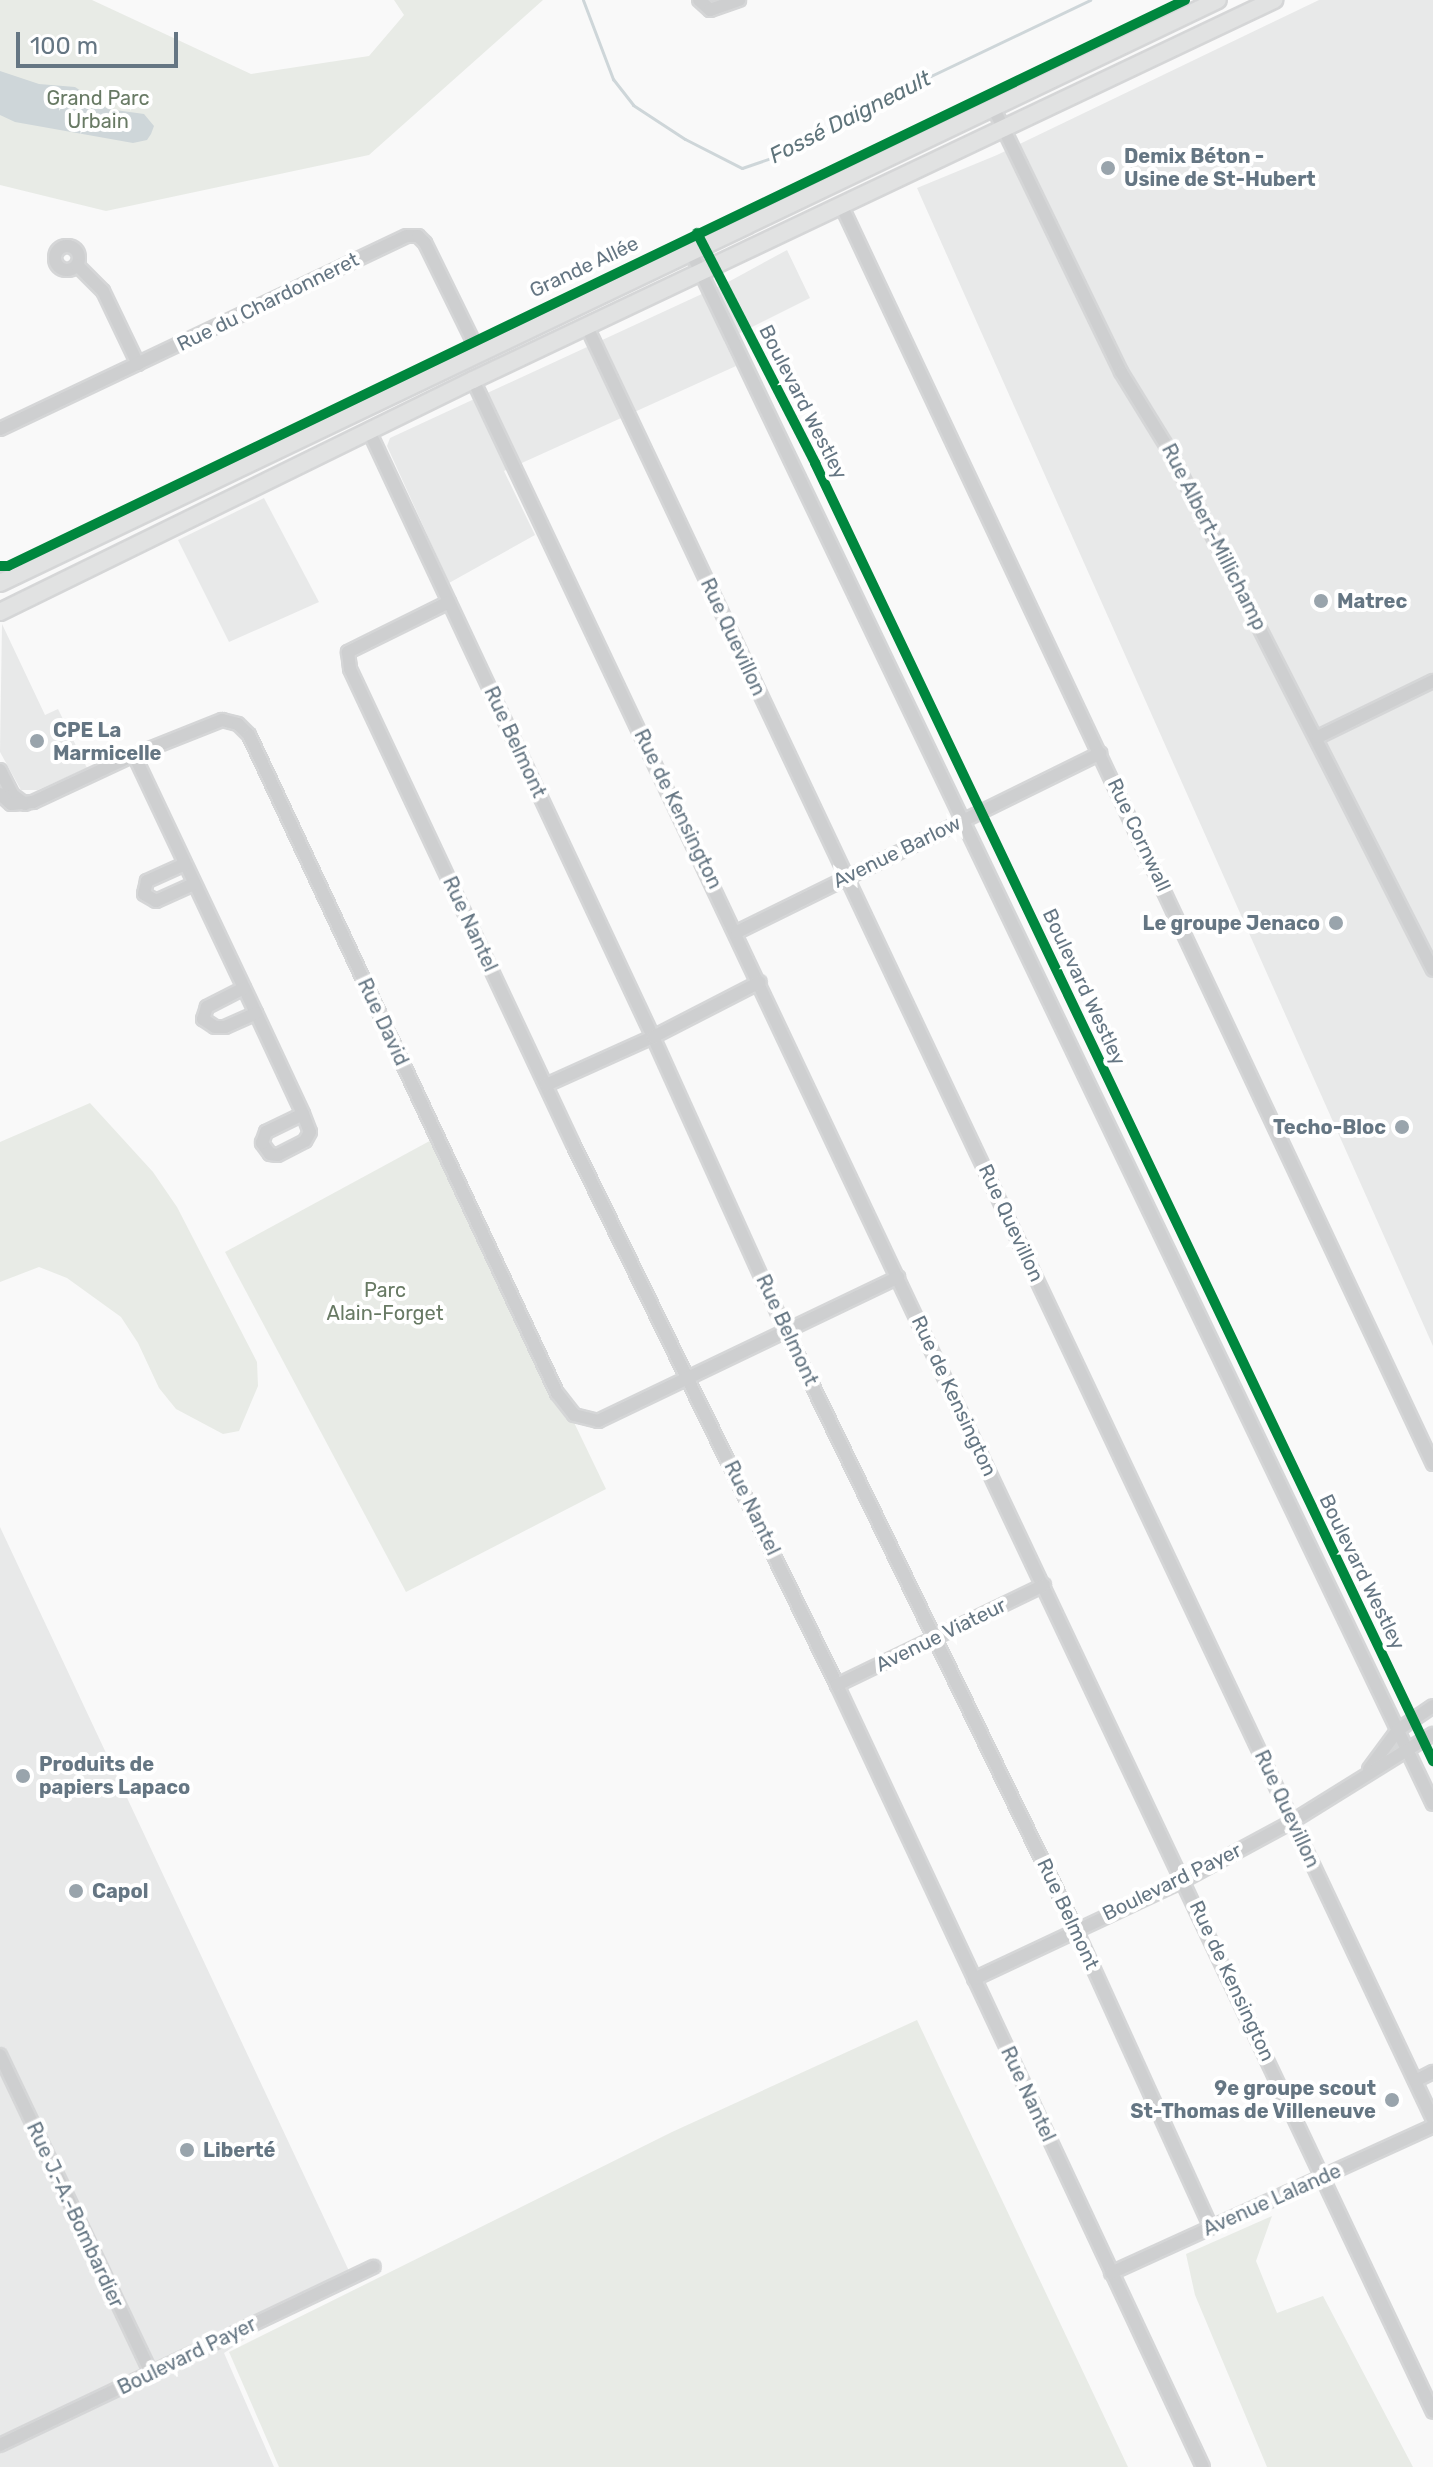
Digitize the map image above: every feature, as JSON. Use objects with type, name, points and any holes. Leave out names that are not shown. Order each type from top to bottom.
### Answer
[{"type":"main road","name":"Grande Allée","points":[[0,583],[1218,0]]},
{"type":"main road","points":[[0,612],[473,380],[1274,0]]},
{"type":"street","points":[[699,0],[710,10],[739,0]]},
{"type":"street","name":"Rue Albert-Millichamp","points":[[993,107],[1121,372],[1164,440],[1318,737],[1433,970]]},
{"type":"street","name":"Rue Cornwall","points":[[842,207],[1433,1464]]},
{"type":"street","name":"Rue du Chardonneret","points":[[0,429],[412,235],[425,243],[479,353]]},
{"type":"street","name":"Boulevard Westley","points":[[691,252],[1433,1804]]},
{"type":"street","points":[[77,265],[103,291],[138,364]]},
{"type":"street","name":"Rue Quevillon","points":[[587,327],[1433,2119]]},
{"type":"street","name":"Rue de Kensington","points":[[473,380],[737,932],[1433,2412]]},
{"type":"street","name":"Rue Belmont","points":[[369,431],[653,1037],[786,1331],[1076,1930],[1211,2227]]},
{"type":"street","name":"Rue Nantel","points":[[449,602],[348,652],[350,669],[546,1085],[837,1685],[1203,2467]]},
{"type":"street","points":[[1318,737],[1433,681]]},
{"type":"street","name":"Rue David","points":[[25,804],[222,720],[238,724],[249,735],[557,1393],[574,1415],[598,1421],[689,1378]]},
{"type":"street","name":"Avenue Barlow","points":[[737,932],[1100,753]]},
{"type":"street","points":[[134,755],[303,1114]]},
{"type":"street","points":[[0,770],[13,795],[25,804]]},
{"type":"street","points":[[0,794],[9,804],[25,804]]},
{"type":"street","points":[[185,864],[147,881],[144,894],[156,901],[194,884]]},
{"type":"street","points":[[546,1085],[653,1037],[760,982]]},
{"type":"street","points":[[244,988],[207,1007],[203,1019],[215,1027],[225,1027],[256,1013]]},
{"type":"street","points":[[689,1378],[898,1277]]},
{"type":"street","name":"Avenue Viateur","points":[[837,1685],[1044,1585]]},
{"type":"street","name":"Boulevard Payer","points":[[1365,1775],[1398,1730],[1433,1706]]},
{"type":"street","name":"Boulevard Payer","points":[[974,1979],[1184,1880],[1293,1821],[1433,1734]]},
{"type":"street","name":"Rue J.-A.-Bombardier","points":[[0,2055],[151,2373]]},
{"type":"street","points":[[1417,2080],[1433,2072]]},
{"type":"street","name":"Avenue Lalande","points":[[1111,2273],[1433,2126]]},
{"type":"street","name":"Boulevard Payer","points":[[0,2445],[374,2267]]},
{"type":"shaded area","points":[[1319,0],[1433,0],[1433,1346],[917,188],[997,155]]},
{"type":"shaded area","points":[[0,71],[39,84],[75,87],[108,109],[144,114],[154,126],[151,134],[147,140],[133,143],[15,122],[0,115]]},
{"type":"shaded area","points":[[787,250],[810,298],[724,341],[736,366],[504,471],[535,535],[449,583],[387,446],[390,438],[730,281]]},
{"type":"shaded area","points":[[264,498],[319,602],[229,642],[178,540]]},
{"type":"shaded area","name":"CPE La Marmicelle","points":[[2,624],[45,715],[58,709],[87,768],[38,790],[21,790],[0,752]]},
{"type":"shaded area","points":[[0,1527],[349,2271],[224,2353],[274,2467],[0,2467]]},
{"type":"green space","name":"Grand Parc Urbain","points":[[0,0],[92,0],[251,74],[369,56],[404,15],[394,0],[543,0],[369,155],[106,211],[0,185]]},
{"type":"green space","points":[[90,1103],[153,1172],[177,1207],[257,1362],[258,1386],[239,1431],[223,1434],[176,1409],[159,1388],[138,1343],[121,1317],[67,1278],[39,1267],[0,1282],[0,1142]]},
{"type":"green space","name":"Parc Alain-Forget","points":[[437,1137],[606,1489],[406,1592],[225,1252]]},
{"type":"green space","points":[[917,2020],[1128,2467],[279,2467],[229,2352],[672,2132]]},
{"type":"green space","points":[[1272,2216],[1256,2261],[1277,2313],[1323,2296],[1413,2467],[1267,2467],[1195,2295],[1186,2254]]},
{"type":"waterway","name":"Fossé Daigneault","points":[[583,0],[613,79],[633,105],[685,139],[742,168],[779,155],[870,105],[1090,0]]},
{"type":"cycle path","points":[[0,566],[8,566],[1185,0]]},
{"type":"cycle path","points":[[697,233],[815,463],[1433,1761]]},
{"type":"place","name":"Demix Béton - Usine de St-Hubert","points":[[1108,168]]},
{"type":"place","name":"Matrec","points":[[1321,601]]},
{"type":"place","name":"CPE La Marmicelle","points":[[37,741]]},
{"type":"place","name":"Le groupe Jenaco","points":[[1336,923]]},
{"type":"place","name":"Techo-Bloc","points":[[1402,1127]]},
{"type":"place","name":"Produits de papiers Lapaco","points":[[23,1776]]},
{"type":"place","name":"Capol","points":[[76,1891]]},
{"type":"place","name":"9e groupe scout St-Thomas de Villeneuve","points":[[1392,2100]]},
{"type":"place","name":"Liberté","points":[[187,2150]]}]
